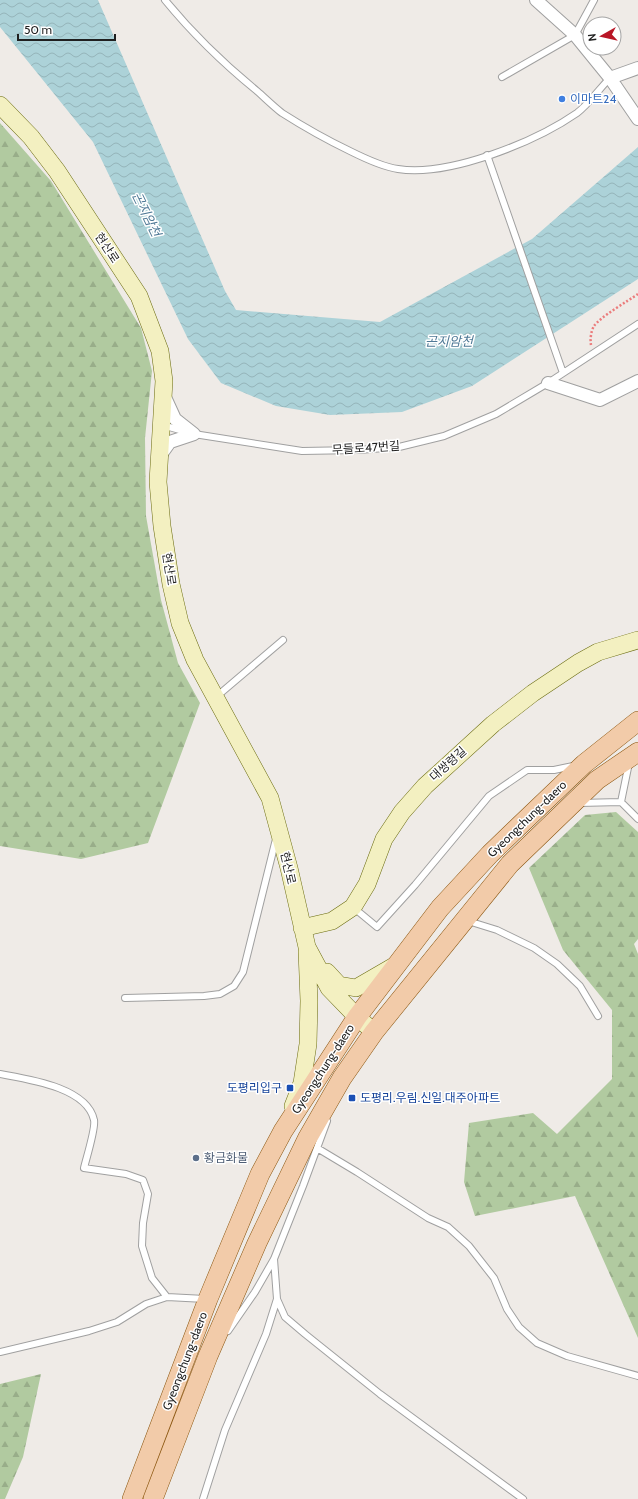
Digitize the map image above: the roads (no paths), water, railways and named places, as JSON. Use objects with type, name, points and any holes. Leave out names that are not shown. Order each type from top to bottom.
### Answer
[{"type":"main road","name":"Gyeongchung-daero","points":[[132,1499],[208,1299],[260,1174],[283,1131],[357,1017],[440,908],[490,854],[584,764],[638,721]]},
{"type":"main road","name":"Gyeongchung-daero","points":[[153,1499],[208,1356],[257,1243],[307,1139],[342,1078],[374,1032],[510,864],[597,780],[634,756]]},
{"type":"street","points":[[536,0],[575,35],[610,78],[638,119]]},
{"type":"street","points":[[610,78],[638,68]]},
{"type":"street","name":"현산로","points":[[0,105],[31,137],[57,171],[139,296],[160,351],[164,381],[158,482],[162,526],[171,584],[180,623],[195,660],[270,798],[279,827],[307,947],[329,988],[374,1032]]},
{"type":"street","points":[[548,384],[600,400],[638,380]]},
{"type":"street","points":[[163,394],[175,419],[194,434]]},
{"type":"street","points":[[159,457],[170,442],[194,434]]},
{"type":"street","name":"대쌍령길","points":[[302,928],[332,921],[353,907],[367,884],[384,839],[402,812],[425,786],[493,724],[578,663],[598,652],[638,640]]},
{"type":"street","points":[[307,947],[339,985],[356,988],[397,964]]},
{"type":"street","points":[[283,1131],[302,1083],[308,1044],[309,1001],[307,947]]},
{"type":"lane","points":[[165,0],[183,22],[236,74],[281,112],[328,141],[366,159],[398,169],[426,170],[469,161],[510,148],[550,130],[578,112],[610,78]]},
{"type":"lane","points":[[502,77],[575,35],[594,0]]},
{"type":"lane","points":[[487,155],[563,373]]},
{"type":"lane","name":"무들로47번길","points":[[161,424],[194,434],[302,451],[358,450],[399,447],[444,436],[496,414],[548,384],[592,353],[638,324]]},
{"type":"lane","points":[[215,698],[283,640]]},
{"type":"lane","points":[[621,802],[634,756]]},
{"type":"lane","points":[[353,907],[377,927],[415,886],[489,796],[527,770],[554,770],[584,764]]},
{"type":"lane","points":[[573,803],[621,802],[638,818]]},
{"type":"lane","points":[[125,998],[204,996],[220,994],[234,986],[243,972],[279,827]]},
{"type":"lane","points":[[465,920],[497,930],[534,948],[557,964],[580,986],[598,1016]]},
{"type":"lane","points":[[0,1074],[37,1080],[76,1096],[90,1110],[95,1122],[84,1168],[126,1174],[143,1180],[148,1194],[143,1223],[142,1246],[152,1278],[167,1297]]},
{"type":"lane","points":[[208,1356],[255,1292],[274,1259],[317,1148],[342,1078]]},
{"type":"lane","points":[[317,1148],[358,1172],[428,1218],[448,1226],[469,1246],[494,1278],[507,1310],[519,1328],[537,1343],[567,1356],[638,1376]]},
{"type":"lane","points":[[274,1259],[277,1299],[285,1318],[380,1394],[523,1499]]},
{"type":"lane","points":[[0,1352],[89,1331],[117,1322],[146,1304],[167,1297],[208,1299]]},
{"type":"lane","points":[[203,1499],[225,1430],[266,1334],[277,1299]]},
{"type":"water","name":"곤지암천","points":[[0,0],[98,0],[225,291],[236,310],[380,322],[532,239],[638,147],[638,279],[472,386],[402,412],[330,415],[276,406],[221,383],[188,339],[93,142],[0,27]]},
{"type":"place","name":"이마트24","points":[[562,99]]},
{"type":"place","name":"도평리입구","points":[[290,1088]]},
{"type":"place","name":"도평리.우림.신일.대주아파트","points":[[352,1098]]},
{"type":"place","name":"황금화물","points":[[196,1158]]}]
